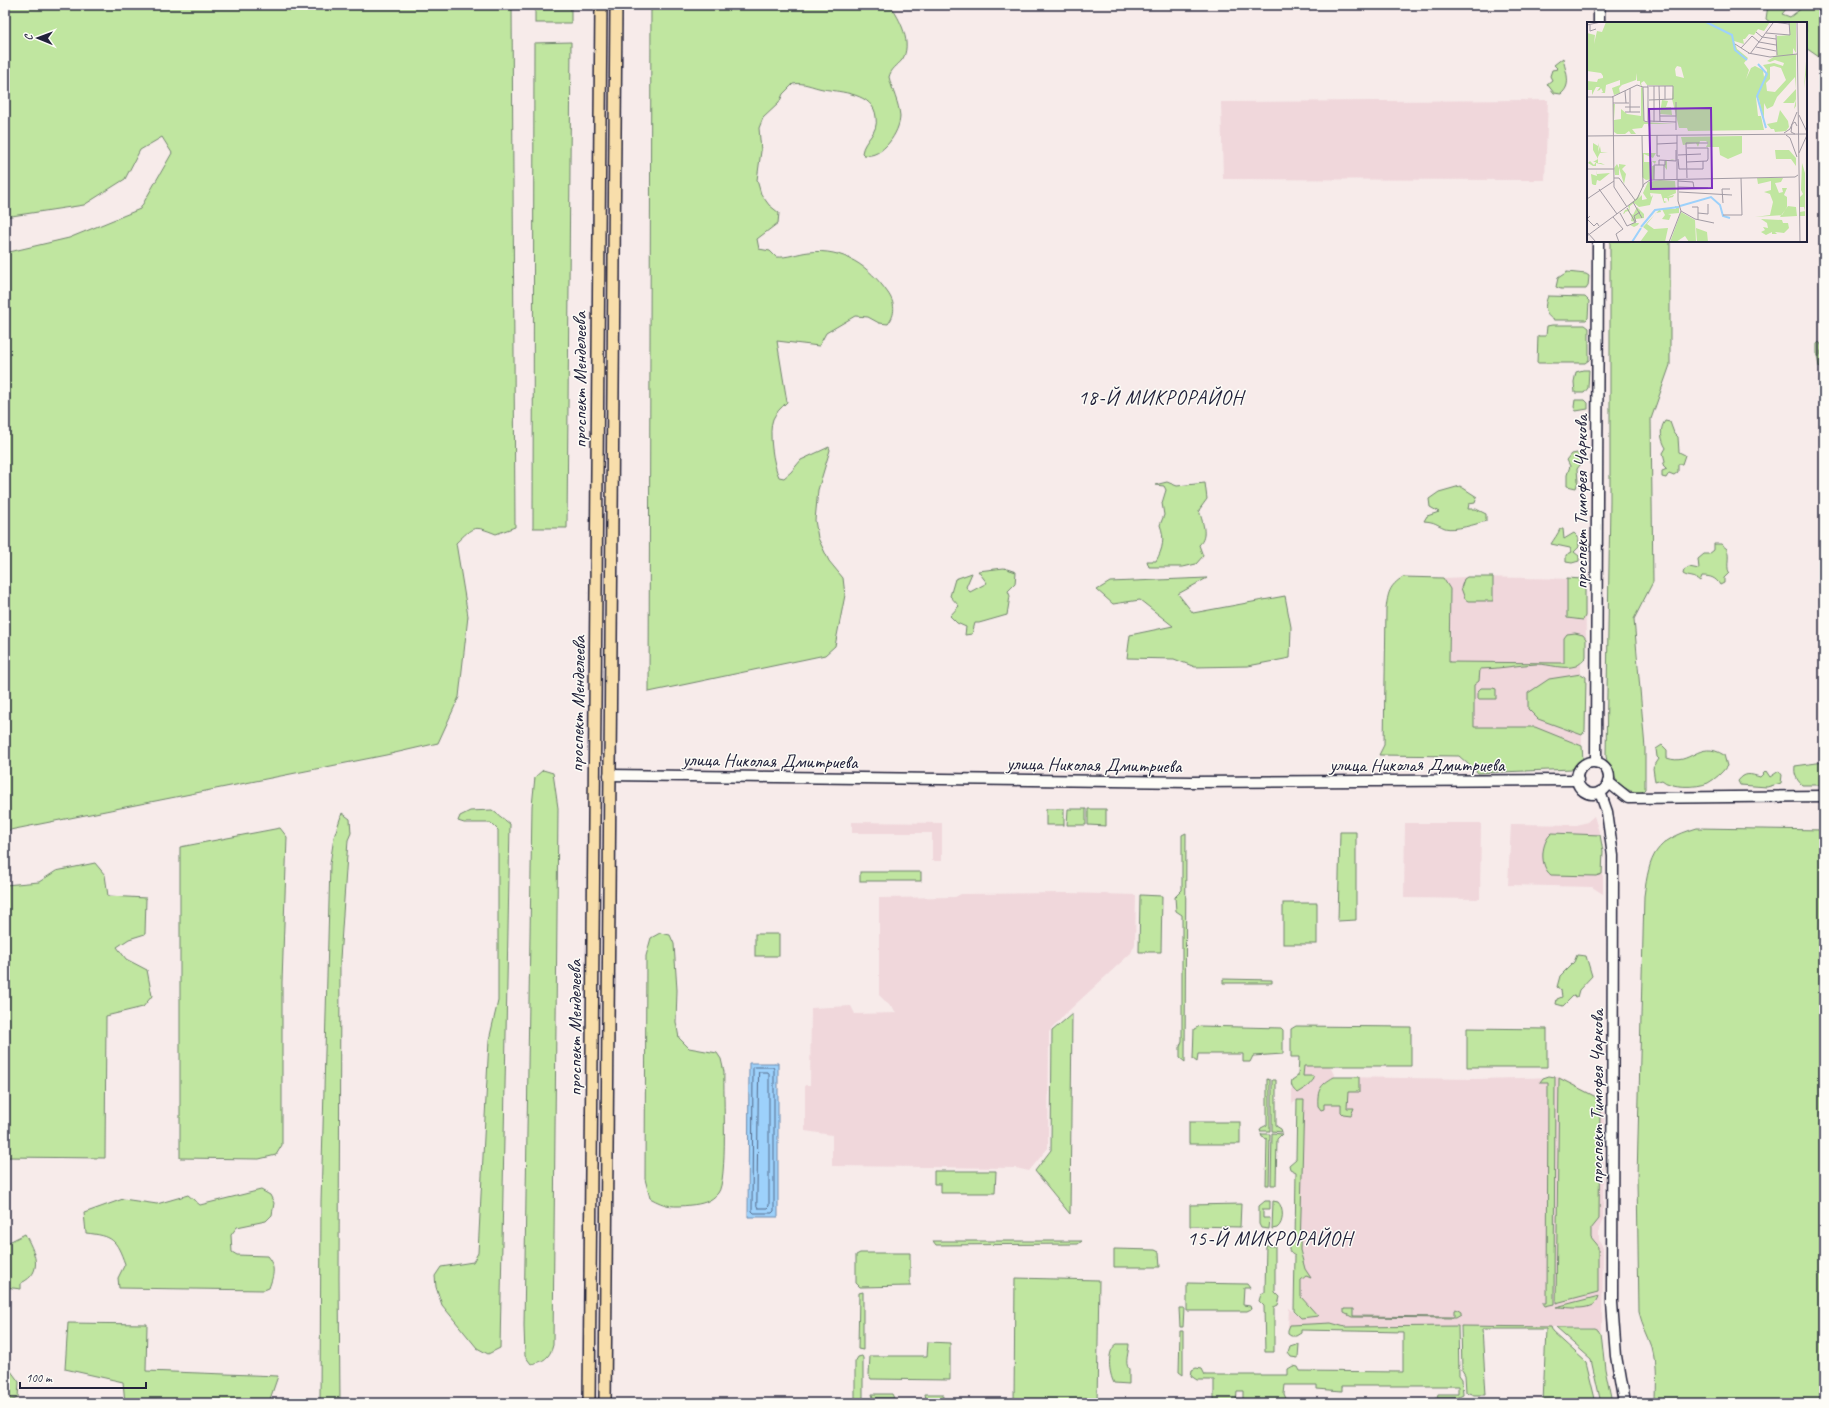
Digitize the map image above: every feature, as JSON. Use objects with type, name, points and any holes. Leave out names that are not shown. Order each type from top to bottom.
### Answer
[{"type":"main road","name":"проспект Менделеева","points":[[589,1403],[601,5]]},
{"type":"main road","name":"проспект Менделеева","points":[[605,1403],[616,5]]},
{"type":"main road","points":[[1599,22],[1600,5]]},
{"type":"main road","points":[[600,40],[616,40]]},
{"type":"main road","name":"проспект Тимофея Чаркова","points":[[1596,762],[1598,242]]},
{"type":"main road","points":[[1596,762],[1606,769],[1609,775],[1605,788],[1596,794],[1586,792],[1579,785],[1578,773],[1582,766],[1596,762]]},
{"type":"main road","name":"улица Николая Дмитриева","points":[[609,775],[1192,782],[1578,780]]},
{"type":"main road","points":[[1608,782],[1628,798],[1824,796]]},
{"type":"main road","name":"проспект Тимофея Чаркова","points":[[1600,792],[1607,812],[1613,856],[1612,1294],[1616,1356],[1624,1403]]},
{"type":"shaded area","points":[[1548,100],[1545,180],[1223,179],[1221,102]]},
{"type":"shaded area","points":[[1443,578],[1582,579],[1585,581],[1586,639],[1583,635],[1564,638],[1565,663],[1554,665],[1577,666],[1581,663],[1581,674],[1586,677],[1585,730],[1582,735],[1582,746],[1557,736],[1448,744],[1450,589]]},
{"type":"shaded area","points":[[1594,816],[1603,851],[1603,894],[1592,887],[1508,885],[1511,824],[1577,825],[1587,822]]},
{"type":"shaded area","points":[[852,822],[942,823],[942,861],[932,861],[932,833],[852,833]]},
{"type":"shaded area","points":[[1405,823],[1481,823],[1480,899],[1404,898]]},
{"type":"shaded area","points":[[1069,893],[1136,895],[1135,944],[1131,953],[1065,1014],[1049,1032],[1048,1148],[1029,1171],[1016,1168],[832,1166],[832,1135],[805,1131],[805,1085],[810,1085],[811,1008],[851,1006],[855,1014],[897,1013],[879,995],[879,898],[955,897],[961,894]]},
{"type":"shaded area","points":[[1303,1066],[1330,1066],[1335,1077],[1476,1079],[1559,1077],[1600,1098],[1604,1108],[1603,1219],[1599,1229],[1599,1240],[1603,1247],[1602,1331],[1593,1327],[1345,1327],[1331,1323],[1289,1327],[1288,1330],[1289,1308],[1297,1315],[1301,1297],[1301,1280],[1306,1276],[1310,1278],[1305,1269],[1300,1250],[1297,1100],[1292,1104],[1292,1088],[1297,1092],[1308,1086],[1314,1079],[1313,1076],[1303,1076]]},
{"type":"green space","points":[[5,5],[512,5],[515,527],[496,534],[483,529],[474,529],[456,543],[468,616],[459,697],[438,743],[386,755],[5,831],[5,253],[69,238],[140,209],[172,153],[162,137],[140,150],[125,179],[84,205],[5,217]]},
{"type":"green space","points":[[535,5],[571,5],[571,23],[535,23]]},
{"type":"green space","points":[[651,5],[890,5],[901,24],[906,39],[906,47],[902,60],[889,77],[898,106],[900,116],[899,122],[897,129],[889,143],[877,153],[864,155],[862,153],[865,144],[875,128],[876,117],[874,109],[863,98],[847,93],[804,84],[793,84],[783,94],[779,103],[763,118],[759,128],[761,151],[757,180],[761,194],[769,205],[779,213],[778,223],[757,239],[759,249],[770,251],[776,257],[785,257],[809,252],[833,253],[844,256],[864,267],[881,283],[888,293],[894,308],[891,320],[888,324],[879,323],[868,317],[855,316],[826,333],[819,346],[777,341],[787,402],[773,419],[771,431],[772,448],[779,477],[784,478],[801,460],[829,447],[830,450],[818,490],[815,520],[818,538],[829,561],[843,578],[845,595],[835,646],[825,655],[649,692]]},
{"type":"green space","points":[[1768,5],[1785,5],[1787,8],[1782,14],[1790,17],[1806,5],[1824,11],[1824,56],[1819,57],[1807,49],[1807,22],[1770,22],[1766,19]]},
{"type":"green space","points":[[571,42],[567,528],[533,528],[534,43]]},
{"type":"green space","points":[[1563,58],[1567,77],[1567,86],[1561,94],[1554,93],[1547,84],[1552,80],[1550,76],[1552,70],[1558,69],[1554,65]]},
{"type":"green space","points":[[1610,242],[1670,242],[1670,365],[1651,419],[1653,582],[1634,619],[1645,748],[1645,789],[1641,793],[1634,792],[1622,786],[1617,781],[1610,769],[1606,756],[1610,502]]},
{"type":"green space","points":[[1567,272],[1586,274],[1589,276],[1588,286],[1586,289],[1561,289],[1556,287],[1558,278]]},
{"type":"green space","points":[[1548,296],[1585,297],[1589,301],[1588,318],[1586,320],[1554,320],[1548,316],[1546,310]]},
{"type":"green space","points":[[1585,325],[1589,328],[1589,360],[1585,363],[1537,363],[1538,336],[1546,336],[1547,326]]},
{"type":"green space","points":[[1819,342],[1824,348],[1821,351],[1821,355],[1824,357],[1824,368],[1819,367],[1817,344]]},
{"type":"green space","points":[[1589,370],[1588,388],[1584,393],[1575,393],[1574,382],[1576,372]]},
{"type":"green space","points":[[1575,400],[1585,400],[1588,403],[1588,409],[1576,411],[1574,407]]},
{"type":"green space","points":[[1665,421],[1670,422],[1674,433],[1678,437],[1679,452],[1685,455],[1682,464],[1678,464],[1678,472],[1674,475],[1669,473],[1666,478],[1662,477],[1662,471],[1667,469],[1663,465],[1665,461],[1663,453],[1666,448],[1661,434]]},
{"type":"green space","points":[[1577,453],[1581,459],[1580,465],[1577,469],[1578,481],[1576,488],[1567,486],[1567,475],[1570,466],[1567,460],[1572,454]]},
{"type":"green space","points":[[1167,482],[1177,486],[1205,483],[1207,499],[1199,510],[1204,528],[1204,537],[1199,545],[1203,556],[1196,564],[1183,567],[1149,567],[1147,561],[1156,561],[1162,543],[1160,525],[1164,515],[1162,503],[1166,490],[1164,486],[1155,485]]},
{"type":"green space","points":[[1460,486],[1477,497],[1475,503],[1469,504],[1468,509],[1476,509],[1486,514],[1486,521],[1466,527],[1449,529],[1424,521],[1427,516],[1439,512],[1430,507],[1429,499],[1439,492]]},
{"type":"green space","points":[[1560,529],[1563,529],[1564,539],[1574,533],[1578,537],[1579,547],[1574,552],[1579,556],[1579,561],[1572,563],[1566,562],[1566,555],[1572,552],[1570,548],[1551,544]]},
{"type":"green space","points":[[1714,544],[1721,544],[1727,549],[1729,573],[1724,578],[1724,583],[1720,585],[1715,579],[1705,576],[1702,576],[1700,581],[1683,574],[1684,570],[1689,567],[1699,569],[1698,559],[1704,554],[1709,554],[1714,550]]},
{"type":"green space","points":[[1004,568],[1016,572],[1015,584],[1008,591],[1010,596],[1007,615],[975,623],[972,634],[965,635],[966,627],[957,623],[950,616],[959,606],[950,596],[955,579],[972,573],[966,587],[970,592],[987,583],[978,571]]},
{"type":"green space","points":[[1403,577],[1443,578],[1450,589],[1449,662],[1564,663],[1564,638],[1567,634],[1575,633],[1583,635],[1586,639],[1586,658],[1576,666],[1561,667],[1536,664],[1480,669],[1479,681],[1474,685],[1474,727],[1535,727],[1582,746],[1583,760],[1572,769],[1478,773],[1459,756],[1379,755],[1384,745],[1386,609],[1390,590],[1398,580]]},
{"type":"green space","points":[[1467,577],[1493,577],[1493,601],[1468,601],[1465,599],[1461,588],[1464,579]]},
{"type":"green space","points":[[1207,578],[1178,594],[1193,613],[1285,596],[1291,627],[1290,658],[1248,666],[1195,667],[1174,659],[1127,658],[1130,635],[1173,626],[1140,600],[1113,604],[1097,590],[1110,582]]},
{"type":"green space","points":[[1567,578],[1582,579],[1585,581],[1585,616],[1583,620],[1567,618]]},
{"type":"green space","points":[[1581,674],[1586,677],[1585,730],[1582,735],[1538,719],[1528,709],[1528,693],[1549,679]]},
{"type":"green space","points":[[1481,688],[1496,689],[1496,699],[1478,699],[1478,691]]},
{"type":"green space","points":[[1662,745],[1667,750],[1667,758],[1675,760],[1682,759],[1701,751],[1708,750],[1724,755],[1727,766],[1716,778],[1703,785],[1677,786],[1666,783],[1662,780],[1655,782],[1653,768],[1659,759],[1657,757],[1656,749]]},
{"type":"green space","points":[[1824,762],[1824,785],[1802,785],[1798,781],[1795,766]]},
{"type":"green space","points":[[543,770],[553,773],[558,808],[553,1345],[550,1353],[545,1359],[531,1364],[525,1356],[524,1326],[532,806],[535,777]]},
{"type":"green space","points":[[1766,771],[1770,777],[1779,771],[1782,775],[1781,783],[1767,787],[1740,785],[1738,781],[1743,776],[1748,774],[1760,777]]},
{"type":"green space","points":[[1046,809],[1064,809],[1064,825],[1046,825]]},
{"type":"green space","points":[[1068,809],[1086,809],[1086,825],[1067,825]]},
{"type":"green space","points":[[1088,809],[1106,809],[1106,826],[1088,825]]},
{"type":"green space","points":[[492,810],[510,824],[500,1348],[488,1354],[477,1348],[442,1305],[436,1287],[435,1276],[441,1267],[473,1262],[478,1253],[489,1040],[498,1001],[498,830],[491,823],[464,823],[458,821],[460,816],[470,811]]},
{"type":"green space","points":[[342,813],[350,819],[351,833],[348,840],[340,959],[340,1403],[320,1403],[321,1202],[330,864],[334,837]]},
{"type":"green space","points":[[280,828],[287,837],[282,982],[282,1145],[276,1155],[259,1159],[180,1158],[180,847]]},
{"type":"green space","points":[[1697,828],[1824,830],[1824,1403],[1655,1403],[1654,1354],[1639,1312],[1637,1178],[1644,896],[1649,869],[1652,859],[1657,851],[1671,838]]},
{"type":"green space","points":[[1340,832],[1356,832],[1356,920],[1338,921]]},
{"type":"green space","points":[[1186,833],[1185,1062],[1180,1058],[1180,1046],[1182,1041],[1182,915],[1176,911],[1175,897],[1182,890],[1182,835]]},
{"type":"green space","points":[[1552,833],[1600,835],[1603,851],[1602,874],[1596,876],[1551,875],[1545,866],[1543,854],[1548,837]]},
{"type":"green space","points":[[95,863],[105,875],[108,896],[146,898],[145,934],[129,939],[117,947],[126,959],[147,970],[152,996],[143,1007],[106,1016],[105,1158],[5,1157],[5,885],[39,882],[56,871]]},
{"type":"green space","points":[[860,872],[921,872],[921,881],[860,881]]},
{"type":"green space","points":[[1140,895],[1162,896],[1161,952],[1139,952]]},
{"type":"green space","points":[[1283,903],[1317,903],[1317,944],[1283,944]]},
{"type":"green space","points":[[660,933],[670,935],[674,944],[677,990],[676,1022],[679,1038],[689,1048],[717,1053],[721,1059],[724,1072],[724,1155],[721,1185],[718,1193],[712,1199],[695,1205],[670,1206],[650,1198],[645,1179],[646,956],[651,938]]},
{"type":"green space","points":[[755,934],[779,934],[779,956],[755,956]]},
{"type":"green space","points":[[1577,955],[1586,956],[1592,976],[1579,990],[1577,997],[1573,996],[1563,1006],[1556,1004],[1557,999],[1562,997],[1561,990],[1557,987],[1560,976],[1574,962]]},
{"type":"green space","points":[[1223,979],[1272,980],[1272,983],[1223,983]]},
{"type":"green space","points":[[1072,1014],[1070,1214],[1035,1171],[1051,1150],[1052,1031]]},
{"type":"green space","points":[[1200,1026],[1281,1028],[1283,1030],[1283,1054],[1253,1056],[1250,1062],[1243,1062],[1243,1054],[1198,1054],[1197,1062],[1193,1059],[1194,1029]]},
{"type":"green space","points":[[1296,1026],[1411,1027],[1411,1066],[1304,1066],[1303,1076],[1313,1076],[1314,1079],[1308,1086],[1297,1093],[1291,1084],[1292,1080],[1298,1076],[1299,1057],[1291,1057],[1291,1029]]},
{"type":"green space","points":[[1467,1028],[1547,1029],[1547,1067],[1467,1067]]},
{"type":"green space","points":[[1549,1076],[1555,1077],[1554,1304],[1545,1306],[1543,1303],[1547,1303],[1548,1082],[1540,1082],[1543,1078]]},
{"type":"green space","points":[[1334,1077],[1359,1077],[1359,1092],[1348,1092],[1347,1108],[1354,1108],[1351,1115],[1343,1114],[1341,1112],[1341,1104],[1324,1104],[1324,1109],[1321,1110],[1318,1106],[1320,1088]]},
{"type":"green space","points":[[1559,1078],[1596,1097],[1600,1102],[1599,1219],[1591,1229],[1591,1238],[1598,1247],[1598,1292],[1556,1303]]},
{"type":"green space","points":[[1267,1079],[1270,1080],[1270,1131],[1260,1131],[1261,1128],[1267,1125]]},
{"type":"green space","points":[[1272,1080],[1276,1080],[1276,1126],[1281,1129],[1282,1132],[1272,1131]]},
{"type":"green space","points":[[1297,1100],[1304,1100],[1300,1250],[1305,1269],[1311,1278],[1306,1276],[1301,1280],[1301,1297],[1318,1316],[1301,1318],[1294,1311],[1295,1256],[1289,1249],[1289,1245],[1295,1242],[1296,1172],[1290,1169],[1289,1165],[1296,1159]]},
{"type":"green space","points":[[1189,1122],[1240,1122],[1240,1144],[1189,1144]]},
{"type":"green space","points":[[1272,1133],[1282,1134],[1277,1139],[1276,1185],[1271,1185]]},
{"type":"green space","points":[[1261,1134],[1270,1134],[1269,1185],[1266,1185],[1267,1139],[1262,1137]]},
{"type":"green space","points":[[934,1171],[996,1171],[995,1193],[941,1193],[941,1184],[934,1184]]},
{"type":"green space","points":[[261,1190],[270,1195],[274,1203],[272,1215],[266,1221],[237,1227],[231,1235],[232,1252],[237,1255],[267,1256],[270,1260],[273,1267],[273,1275],[269,1288],[264,1290],[119,1288],[118,1278],[125,1264],[116,1244],[108,1238],[86,1233],[84,1213],[123,1199],[157,1204],[188,1195],[200,1205]]},
{"type":"green space","points":[[1265,1201],[1270,1201],[1270,1209],[1263,1209],[1263,1218],[1270,1218],[1269,1229],[1261,1228],[1259,1224],[1259,1206]]},
{"type":"green space","points":[[1273,1201],[1278,1202],[1280,1205],[1282,1219],[1277,1228],[1272,1229]]},
{"type":"green space","points":[[1241,1204],[1240,1227],[1190,1226],[1190,1205]]},
{"type":"green space","points":[[25,1234],[34,1254],[35,1267],[33,1273],[21,1283],[21,1289],[5,1287],[5,1244]]},
{"type":"green space","points":[[933,1241],[1082,1241],[1078,1244],[936,1245]]},
{"type":"green space","points":[[1266,1246],[1275,1246],[1275,1292],[1280,1297],[1278,1305],[1274,1307],[1274,1352],[1265,1352],[1264,1306],[1259,1301],[1261,1294],[1265,1292]]},
{"type":"green space","points":[[1114,1249],[1155,1250],[1159,1252],[1160,1267],[1114,1267]]},
{"type":"green space","points":[[860,1253],[910,1253],[910,1286],[860,1287],[856,1283],[856,1255]]},
{"type":"green space","points":[[1015,1278],[1099,1280],[1097,1403],[1014,1403]]},
{"type":"green space","points":[[1187,1283],[1247,1284],[1250,1288],[1244,1288],[1243,1305],[1250,1306],[1251,1309],[1247,1311],[1187,1311]]},
{"type":"green space","points":[[863,1292],[863,1350],[858,1349],[859,1293]]},
{"type":"green space","points":[[1599,1296],[1597,1301],[1587,1307],[1556,1307]]},
{"type":"green space","points":[[1179,1308],[1184,1308],[1183,1327],[1180,1327]]},
{"type":"green space","points":[[1344,1309],[1353,1309],[1353,1316],[1454,1317],[1454,1310],[1456,1309],[1461,1312],[1461,1315],[1456,1318],[1352,1317],[1344,1313]]},
{"type":"green space","points":[[68,1323],[147,1324],[146,1371],[278,1376],[269,1402],[125,1403],[123,1382],[65,1369]]},
{"type":"green space","points":[[1331,1323],[1345,1327],[1458,1326],[1459,1375],[1462,1379],[1463,1395],[1457,1398],[1437,1398],[1438,1394],[1458,1394],[1458,1386],[1342,1386],[1342,1391],[1317,1389],[1317,1385],[1285,1385],[1284,1394],[1288,1403],[1243,1403],[1243,1391],[1237,1391],[1236,1403],[1214,1403],[1214,1380],[1197,1380],[1191,1376],[1192,1370],[1196,1368],[1202,1369],[1205,1375],[1288,1375],[1288,1369],[1293,1366],[1298,1367],[1300,1371],[1403,1372],[1403,1332],[1301,1330],[1301,1333],[1296,1336],[1291,1336],[1288,1334],[1290,1325]]},
{"type":"green space","points":[[1461,1326],[1551,1327],[1553,1332],[1586,1362],[1596,1403],[1543,1403],[1546,1329],[1482,1329],[1486,1395],[1474,1395],[1466,1392],[1465,1375],[1462,1370]]},
{"type":"green space","points":[[1556,1328],[1595,1328],[1599,1330],[1601,1333],[1605,1369],[1612,1403],[1601,1403],[1591,1359]]},
{"type":"green space","points":[[1180,1331],[1183,1331],[1183,1375],[1179,1372]]},
{"type":"green space","points":[[928,1342],[950,1343],[950,1380],[871,1379],[869,1375],[870,1356],[927,1356]]},
{"type":"green space","points":[[1117,1344],[1129,1344],[1127,1364],[1129,1369],[1129,1384],[1114,1383],[1112,1379],[1110,1357],[1111,1351]]},
{"type":"green space","points":[[1299,1344],[1298,1358],[1291,1357],[1288,1353],[1290,1347]]},
{"type":"green space","points":[[862,1356],[863,1403],[855,1403],[855,1362],[858,1357]]},
{"type":"green space","points":[[5,1363],[19,1382],[18,1398],[5,1403]]},
{"type":"green space","points":[[872,1394],[892,1394],[894,1398],[873,1398]]},
{"type":"green space","points":[[925,1394],[943,1394],[943,1397],[937,1400],[926,1399]]},
{"type":"water","points":[[749,1063],[778,1063],[778,1217],[748,1217]]},
{"type":"district","name":"18-Й МИКРОРАЙОН","points":[[1161,397]]},
{"type":"district","name":"15-Й МИКРОРАЙОН","points":[[1270,1238]]}]
